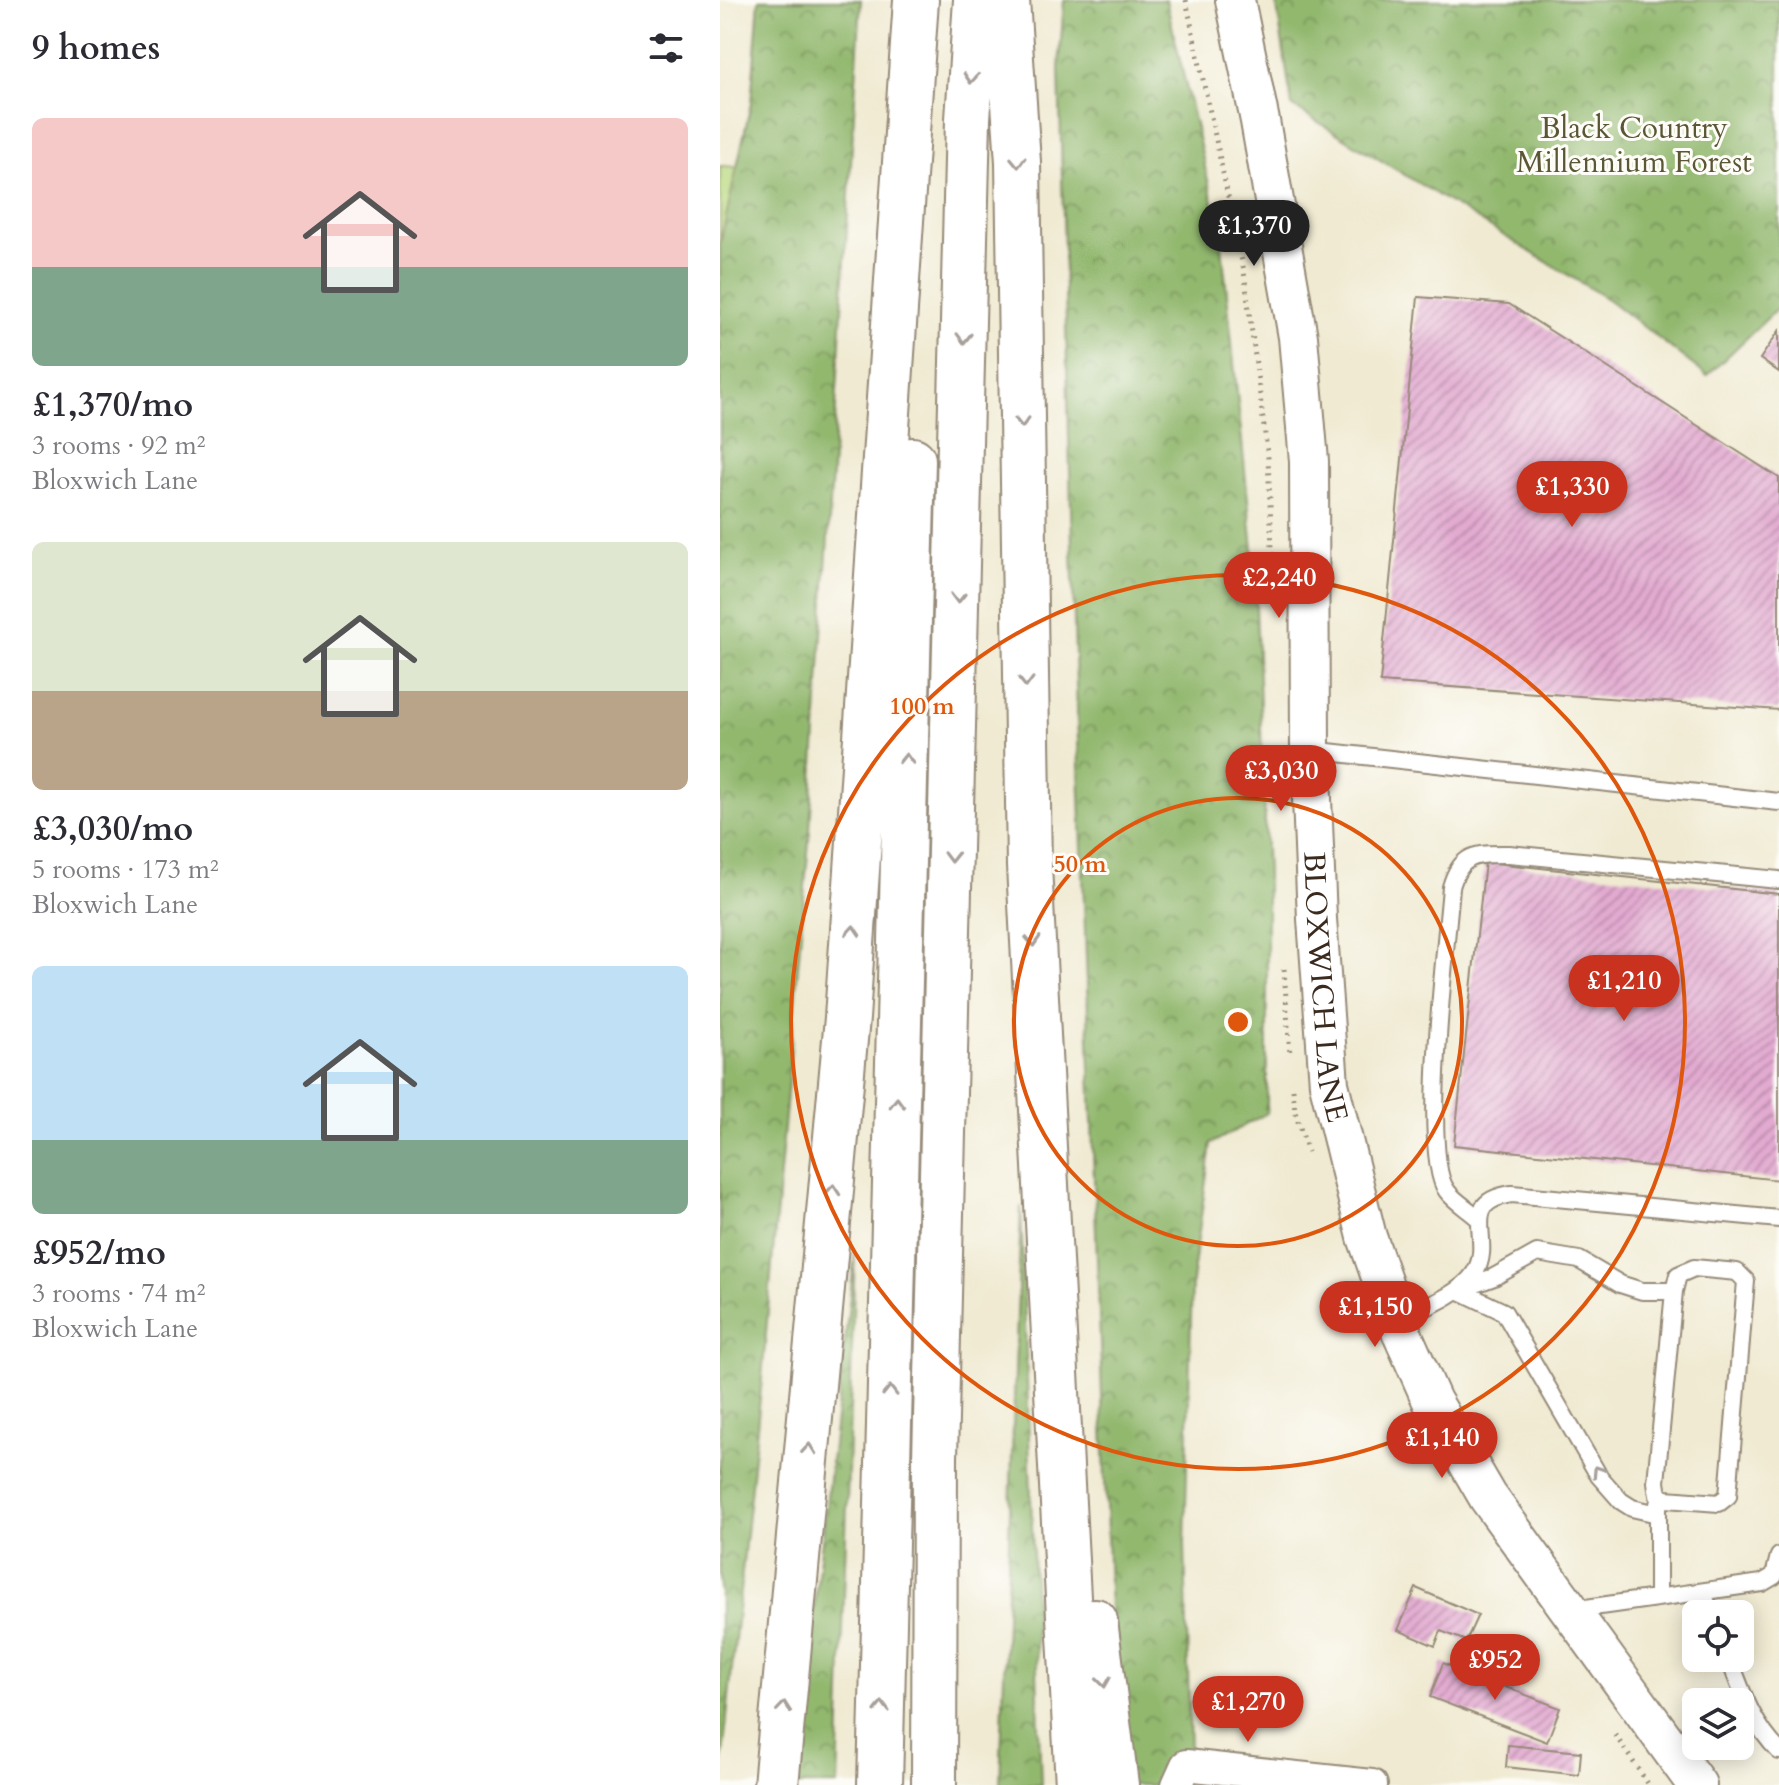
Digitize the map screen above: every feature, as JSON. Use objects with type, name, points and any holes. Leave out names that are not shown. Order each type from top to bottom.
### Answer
[{"type":"highway","points":[[776,1785],[847,1018],[916,0]]},
{"type":"highway","points":[[880,1785],[925,0]]},
{"type":"highway","points":[[934,1785],[935,1458],[968,119],[976,0]]},
{"type":"highway","points":[[1007,0],[1018,162],[1029,866],[1078,1785]]},
{"type":"highway","points":[[1056,1355],[1116,1785]]},
{"type":"street","name":"BLOXWICH LANE","points":[[1235,0],[1298,337],[1309,461],[1310,750],[1317,919],[1329,1084],[1367,1237],[1396,1320],[1432,1401],[1488,1497],[1697,1785]]},
{"type":"street","points":[[1177,1785],[1186,1765],[1372,1785]]},
{"type":"lane","points":[[1310,750],[1779,802]]},
{"type":"lane","points":[[1479,1219],[1447,1191],[1439,1171],[1434,1104],[1451,887],[1463,861],[1479,854],[1509,854],[1779,880]]},
{"type":"lane","points":[[1456,1290],[1476,1272],[1481,1249],[1479,1219],[1484,1204],[1496,1196],[1512,1194],[1779,1219]]},
{"type":"lane","points":[[1396,1320],[1456,1290],[1494,1277],[1537,1253],[1579,1260],[1620,1284],[1642,1291],[1674,1291]]},
{"type":"lane","points":[[1658,1495],[1666,1499],[1719,1503],[1728,1496],[1747,1291],[1746,1281],[1737,1272],[1694,1268],[1678,1275],[1674,1291],[1656,1482],[1658,1598]]},
{"type":"lane","points":[[1456,1290],[1504,1312],[1599,1476],[1621,1501],[1632,1508],[1658,1514]]},
{"type":"lane","points":[[1570,1610],[1762,1583],[1774,1576],[1779,1556]]},
{"type":"lane","points":[[1703,1592],[1706,1600]]},
{"type":"lane","points":[[1734,1672],[1751,1715],[1763,1735],[1779,1751]]},
{"type":"path","points":[[1186,0],[1244,271],[1268,458],[1273,584]]},
{"type":"green space","points":[[759,0],[861,0],[810,830],[762,1379],[720,1785],[720,243],[751,103]]},
{"type":"green space","points":[[1064,0],[1166,0],[1221,236],[1254,559],[1267,872],[1267,1113],[1211,1144],[1192,1281],[1185,1544],[1190,1753],[1175,1785],[1122,1785],[1109,1589],[1075,657],[1059,69]]},
{"type":"green space","name":"Black Country Millennium Forest","points":[[1276,0],[1779,0],[1779,307],[1707,376],[1609,300],[1292,106]]},
{"type":"green space","points":[[720,166],[737,167],[720,243]]},
{"type":"green space","points":[[1021,1206],[1041,1785],[1000,1785]]},
{"type":"green space","points":[[855,1252],[838,1785],[794,1785]]},
{"type":"building","points":[[1418,297],[1509,304],[1779,478],[1779,710],[1380,682]]},
{"type":"building","points":[[1779,331],[1779,372],[1760,359]]},
{"type":"building","points":[[1485,862],[1779,894],[1779,1180],[1454,1145]]},
{"type":"building","points":[[1416,1588],[1478,1615],[1466,1641],[1441,1631],[1435,1646],[1398,1630]]},
{"type":"building","points":[[1443,1663],[1560,1708],[1547,1742],[1430,1697]]},
{"type":"building","points":[[1508,1745],[1581,1752],[1579,1775],[1506,1767]]}]
